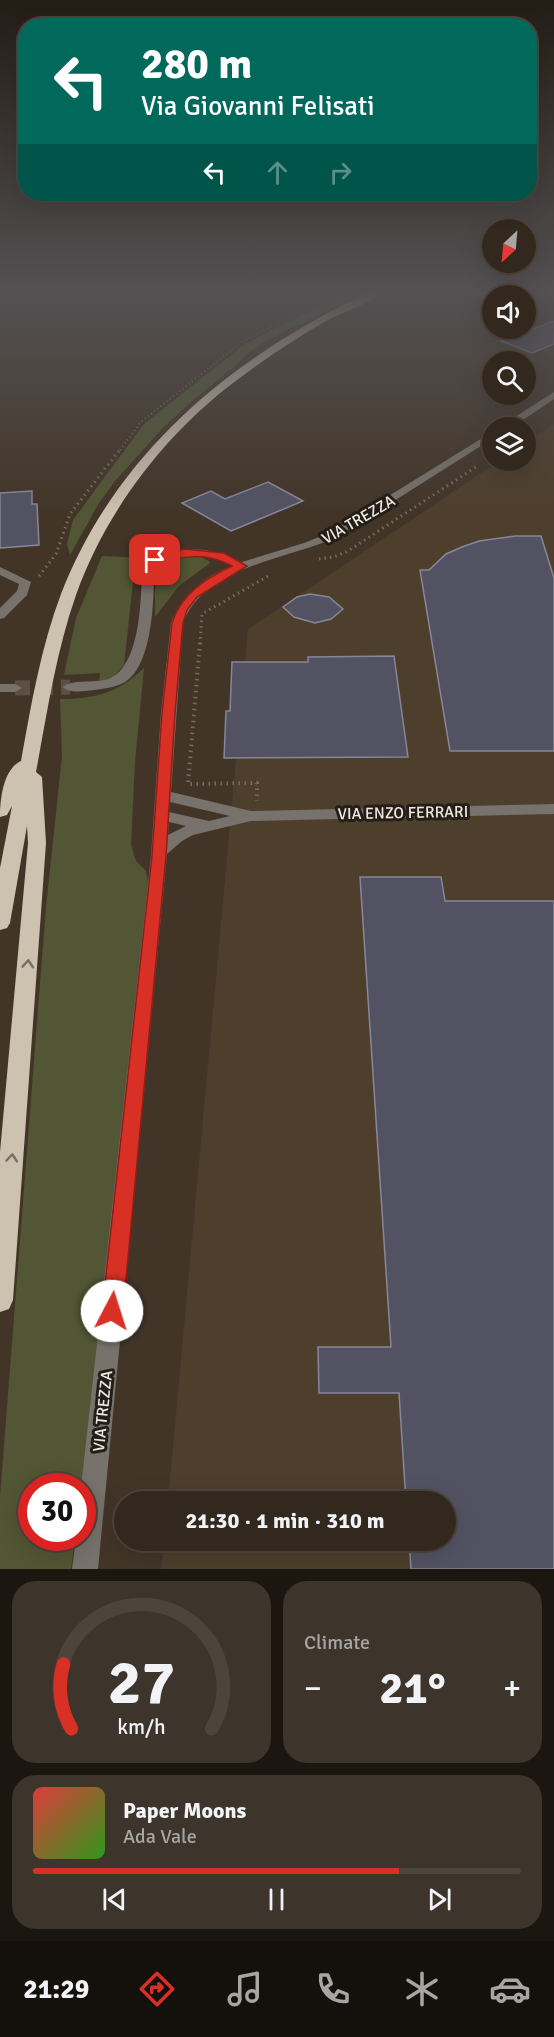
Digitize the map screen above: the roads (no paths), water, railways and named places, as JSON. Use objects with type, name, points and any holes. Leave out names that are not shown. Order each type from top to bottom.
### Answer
[{"type":"highway","points":[[0,922],[53,642],[70,591],[112,509],[141,469],[170,435],[234,377],[251,366]]},
{"type":"highway","points":[[0,811],[31,752]]},
{"type":"highway","points":[[0,1300],[37,843],[31,752]]},
{"type":"street","points":[[520,417],[554,395]]},
{"type":"street","name":"VIA TREZZA","points":[[85,1569],[159,853],[171,674],[180,616],[193,595],[203,586],[241,566],[308,546],[333,535],[482,441]]},
{"type":"street","points":[[70,687],[105,685],[122,678],[131,671],[137,657],[148,588],[148,568],[155,560],[184,552],[204,553],[220,555],[241,566]]},
{"type":"street","points":[[0,571],[25,582],[23,592],[0,615]]},
{"type":"street","points":[[0,688],[15,688]]},
{"type":"street","name":"VIA ENZO FERRARI","points":[[162,795],[254,816]]},
{"type":"street","name":"VIA ENZO FERRARI","points":[[161,814],[201,804]]},
{"type":"street","name":"VIA ENZO FERRARI","points":[[159,853],[176,837],[215,823],[254,816],[554,809]]},
{"type":"street","name":"VIA ENZO FERRARI","points":[[161,814],[182,821],[215,823]]},
{"type":"tunnel","points":[[15,688],[70,687]]}]
